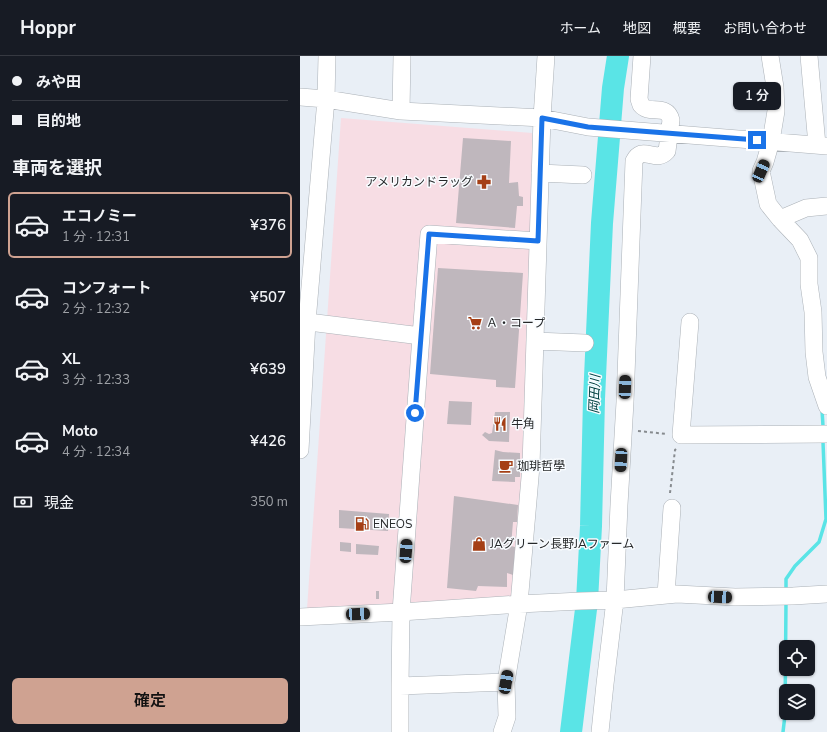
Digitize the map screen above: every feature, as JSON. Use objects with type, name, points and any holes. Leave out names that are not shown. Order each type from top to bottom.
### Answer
[{"type":"street","points":[[300,450],[304,321],[326,99],[327,56]]},
{"type":"street","points":[[401,111],[402,56]]},
{"type":"street","points":[[502,732],[507,717],[506,682],[519,604],[531,466],[542,118],[546,56]]},
{"type":"street","points":[[600,732],[613,600],[623,430],[634,161],[641,154],[657,156],[664,155],[667,151],[671,120],[670,115],[667,112],[646,108],[641,105],[639,99],[642,56]]},
{"type":"street","points":[[770,56],[776,87],[776,110],[771,142],[761,171],[768,204],[800,240],[809,258],[809,284],[813,312],[814,352],[817,377],[827,406]]},
{"type":"street","points":[[300,97],[326,99],[401,111],[542,118],[588,127],[822,145],[809,56]]},
{"type":"street","points":[[540,173],[584,175]]},
{"type":"street","points":[[780,219],[806,208],[827,206]]},
{"type":"street","points":[[400,732],[402,612],[429,234],[538,241]]},
{"type":"street","points":[[304,321],[421,336]]},
{"type":"street","points":[[690,322],[681,435],[827,435],[827,431]]},
{"type":"street","points":[[535,341],[585,343]]},
{"type":"street","points":[[666,595],[672,508]]},
{"type":"street","points":[[300,617],[613,600],[677,594],[735,597],[827,594]]},
{"type":"street","points":[[400,686],[506,682]]},
{"type":"path","points":[[623,430],[681,435],[679,445],[675,450],[669,503],[672,508]]},
{"type":"shaded area","points":[[341,118],[532,133],[533,251],[527,471],[515,597],[307,609]]},
{"type":"building","points":[[463,138],[511,141],[509,183],[518,182],[519,196],[523,197],[523,206],[517,206],[515,228],[456,223]]},
{"type":"building","points":[[438,268],[523,273],[515,388],[496,387],[496,380],[430,374]]},
{"type":"building","points":[[449,401],[472,402],[471,425],[447,424]]},
{"type":"building","points":[[495,412],[510,412],[509,442],[489,441],[482,435],[485,432],[489,434],[492,433]]},
{"type":"building","points":[[495,450],[520,453],[520,477],[515,477],[515,482],[492,481]]},
{"type":"building","points":[[454,496],[518,505],[517,522],[513,522],[511,546],[515,547],[513,575],[507,573],[507,587],[478,586],[476,591],[447,588]]},
{"type":"building","points":[[339,510],[389,514],[388,531],[339,528]]},
{"type":"building","points":[[340,542],[351,543],[351,552],[340,551]]},
{"type":"building","points":[[356,544],[379,546],[378,555],[356,554]]},
{"type":"building","points":[[376,591],[379,591],[379,599],[376,599]]},
{"type":"waterway","name":"岡田川","points":[[571,732],[587,601],[602,223],[613,88],[618,56]]},
{"type":"waterway","points":[[822,410],[823,426]]},
{"type":"waterway","points":[[786,591],[786,579],[795,566],[819,542],[826,519],[823,442]]},
{"type":"waterway","points":[[783,732],[785,715],[786,602]]},
{"type":"place","name":"アメリカンドラッグ","points":[[484,182]]},
{"type":"place","name":"Ａ・コープ","points":[[475,323]]},
{"type":"place","name":"牛角","points":[[500,424]]},
{"type":"place","name":"珈琲哲學","points":[[506,466]]},
{"type":"place","name":"ENEOS","points":[[362,524]]},
{"type":"place","name":"JAグリーン長野JAファーム","points":[[479,544]]},
{"type":"route","points":[[415,413],[429,234],[538,241],[542,118],[588,127],[757,140]]}]
